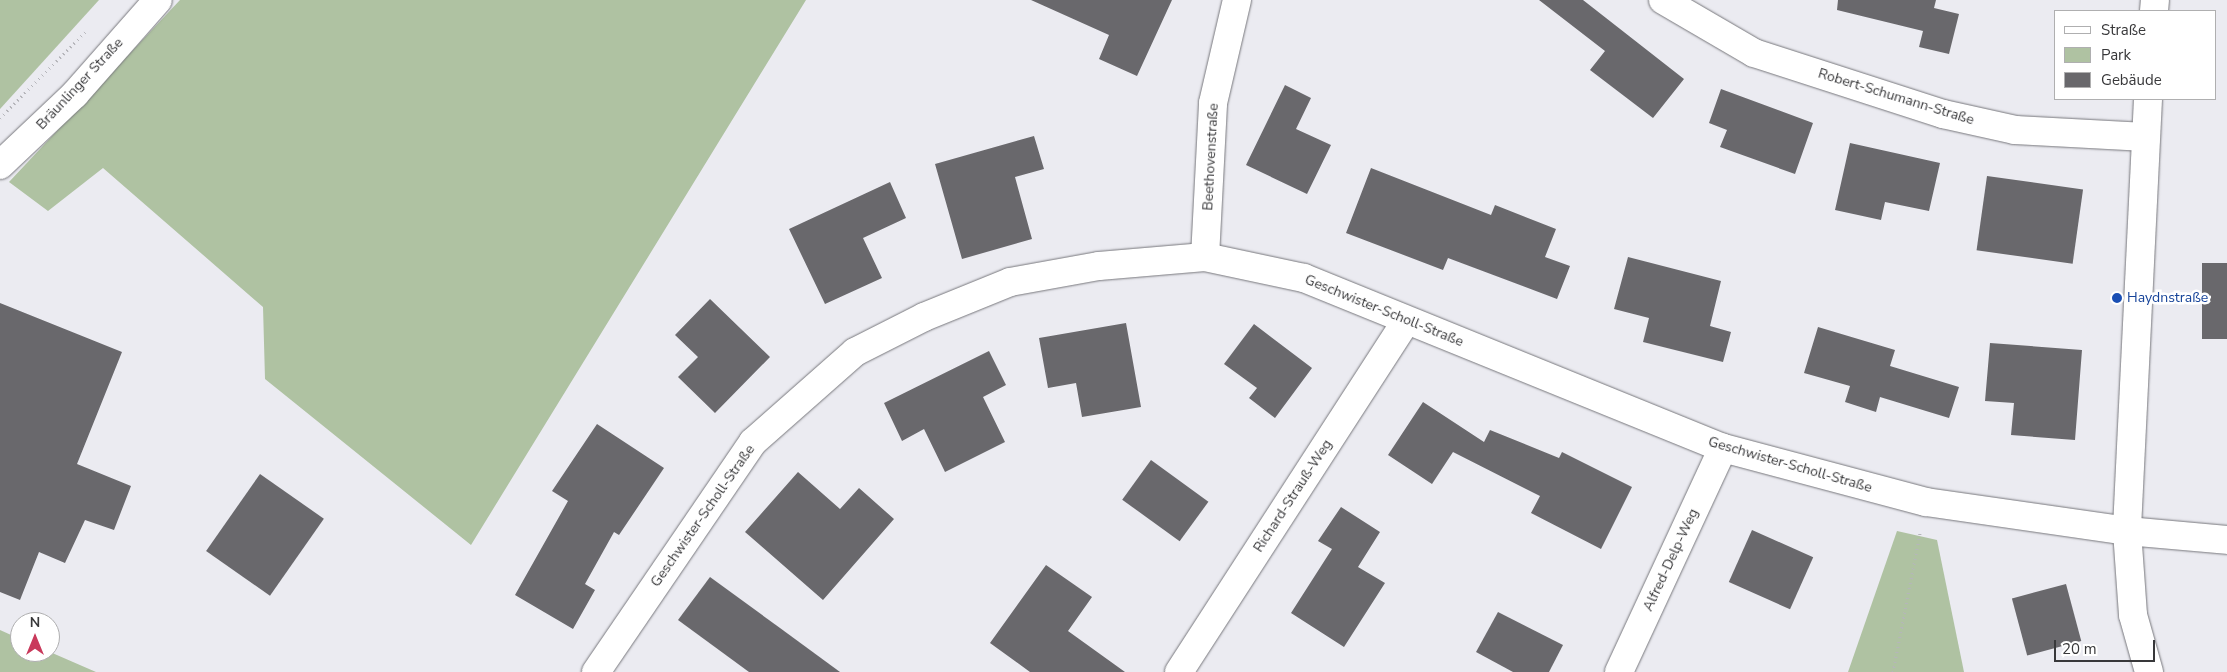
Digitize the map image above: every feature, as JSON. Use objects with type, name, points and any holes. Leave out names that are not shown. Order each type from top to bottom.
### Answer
[{"type":"street","name":"Bräunlinger Straße","points":[[0,166],[75,94],[158,0]]},
{"type":"street","name":"Beethovenstraße","points":[[1205,257],[1213,103],[1237,0]]},
{"type":"street","name":"Robert-Schumann-Straße","points":[[1663,0],[1754,53],[1943,114],[2015,130],[2146,137]]},
{"type":"street","points":[[2148,100],[2127,531],[2133,615],[2149,672]]},
{"type":"street","name":"Geschwister-Scholl-Straße","points":[[596,672],[752,442],[854,352],[924,317],[1010,282],[1098,266],[1205,257],[1304,278],[1723,448],[1926,502],[2127,531],[2227,540]]},
{"type":"street","name":"Richard-Strauß-Weg","points":[[1180,672],[1406,321]]},
{"type":"street","name":"Alfred-Delp-Weg","points":[[1619,672],[1723,448]]},
{"type":"path","points":[[0,118],[88,28]]},
{"type":"path","points":[[1893,672],[1926,502]]},
{"type":"green space","points":[[0,0],[99,0],[0,109]]},
{"type":"green space","points":[[180,0],[806,0],[471,545],[265,379],[263,307],[103,168],[48,211],[9,182]]},
{"type":"green space","points":[[1897,531],[1937,540],[1964,672],[1848,672]]},
{"type":"green space","points":[[0,630],[10,634],[10,662],[60,662],[60,656],[96,672],[0,672]]},
{"type":"building","points":[[1031,0],[1172,0],[1137,76],[1099,59],[1109,35]]},
{"type":"building","points":[[1539,0],[1583,0],[1684,79],[1653,118],[1590,70],[1605,51]]},
{"type":"building","points":[[1838,0],[1936,0],[1934,8],[1959,14],[1949,54],[1919,47],[1923,31],[1837,10]]},
{"type":"building","points":[[1285,85],[1311,98],[1296,129],[1331,145],[1307,194],[1246,165]]},
{"type":"building","points":[[1721,89],[1813,123],[1795,174],[1720,147],[1727,130],[1709,123]]},
{"type":"building","points":[[1034,136],[1044,169],[1015,177],[1032,239],[962,259],[935,164]]},
{"type":"building","points":[[1850,143],[1940,163],[1929,211],[1885,202],[1881,220],[1835,210]]},
{"type":"building","points":[[1371,168],[1491,215],[1495,205],[1556,229],[1545,257],[1570,266],[1557,299],[1448,258],[1443,270],[1346,233]]},
{"type":"building","points":[[1987,176],[2083,189],[2073,264],[1977,250]]},
{"type":"building","points":[[890,182],[906,218],[863,238],[882,278],[825,304],[789,229]]},
{"type":"building","points":[[1628,257],[1721,281],[1710,326],[1731,332],[1723,362],[1643,342],[1649,318],[1614,309]]},
{"type":"building","points":[[2202,263],[2227,263],[2227,339],[2202,339]]},
{"type":"building","points":[[710,299],[770,357],[715,413],[678,377],[698,357],[675,335]]},
{"type":"building","points":[[0,303],[122,352],[77,464],[131,486],[114,530],[85,520],[65,563],[39,552],[20,600],[0,592]]},
{"type":"building","points":[[1126,323],[1141,407],[1082,417],[1076,383],[1048,388],[1039,338]]},
{"type":"building","points":[[1254,324],[1312,368],[1275,418],[1249,398],[1257,388],[1224,364]]},
{"type":"building","points":[[1818,327],[1895,350],[1890,366],[1959,387],[1949,418],[1880,397],[1876,412],[1845,402],[1850,386],[1804,373]]},
{"type":"building","points":[[1990,343],[2082,350],[2075,440],[2011,435],[2014,403],[1985,401]]},
{"type":"building","points":[[989,351],[1006,385],[983,397],[1005,442],[945,472],[924,429],[902,441],[884,403]]},
{"type":"building","points":[[1423,402],[1484,442],[1490,430],[1559,458],[1562,452],[1632,487],[1601,549],[1531,513],[1540,496],[1453,452],[1432,484],[1388,455]]},
{"type":"building","points":[[597,424],[664,468],[619,535],[614,532],[585,584],[595,590],[573,629],[515,595],[568,501],[552,491]]},
{"type":"building","points":[[1151,460],[1208,502],[1180,541],[1122,500]]},
{"type":"building","points":[[798,472],[840,509],[859,488],[894,519],[823,600],[745,532]]},
{"type":"building","points":[[260,474],[324,519],[270,596],[206,551]]},
{"type":"building","points":[[1341,507],[1380,532],[1358,567],[1385,583],[1344,647],[1291,613],[1332,549],[1318,541]]},
{"type":"building","points":[[1752,530],[1813,557],[1790,609],[1729,582]]},
{"type":"building","points":[[1046,565],[1092,597],[1068,631],[1125,672],[1030,672],[990,643]]},
{"type":"building","points":[[710,577],[840,672],[749,672],[678,620]]},
{"type":"building","points":[[2066,584],[2081,641],[2027,655],[2012,598]]},
{"type":"building","points":[[1498,612],[1563,645],[1549,672],[1513,672],[1476,652]]},
{"type":"place","name":"Haydnstraße","points":[[2117,298]]}]
